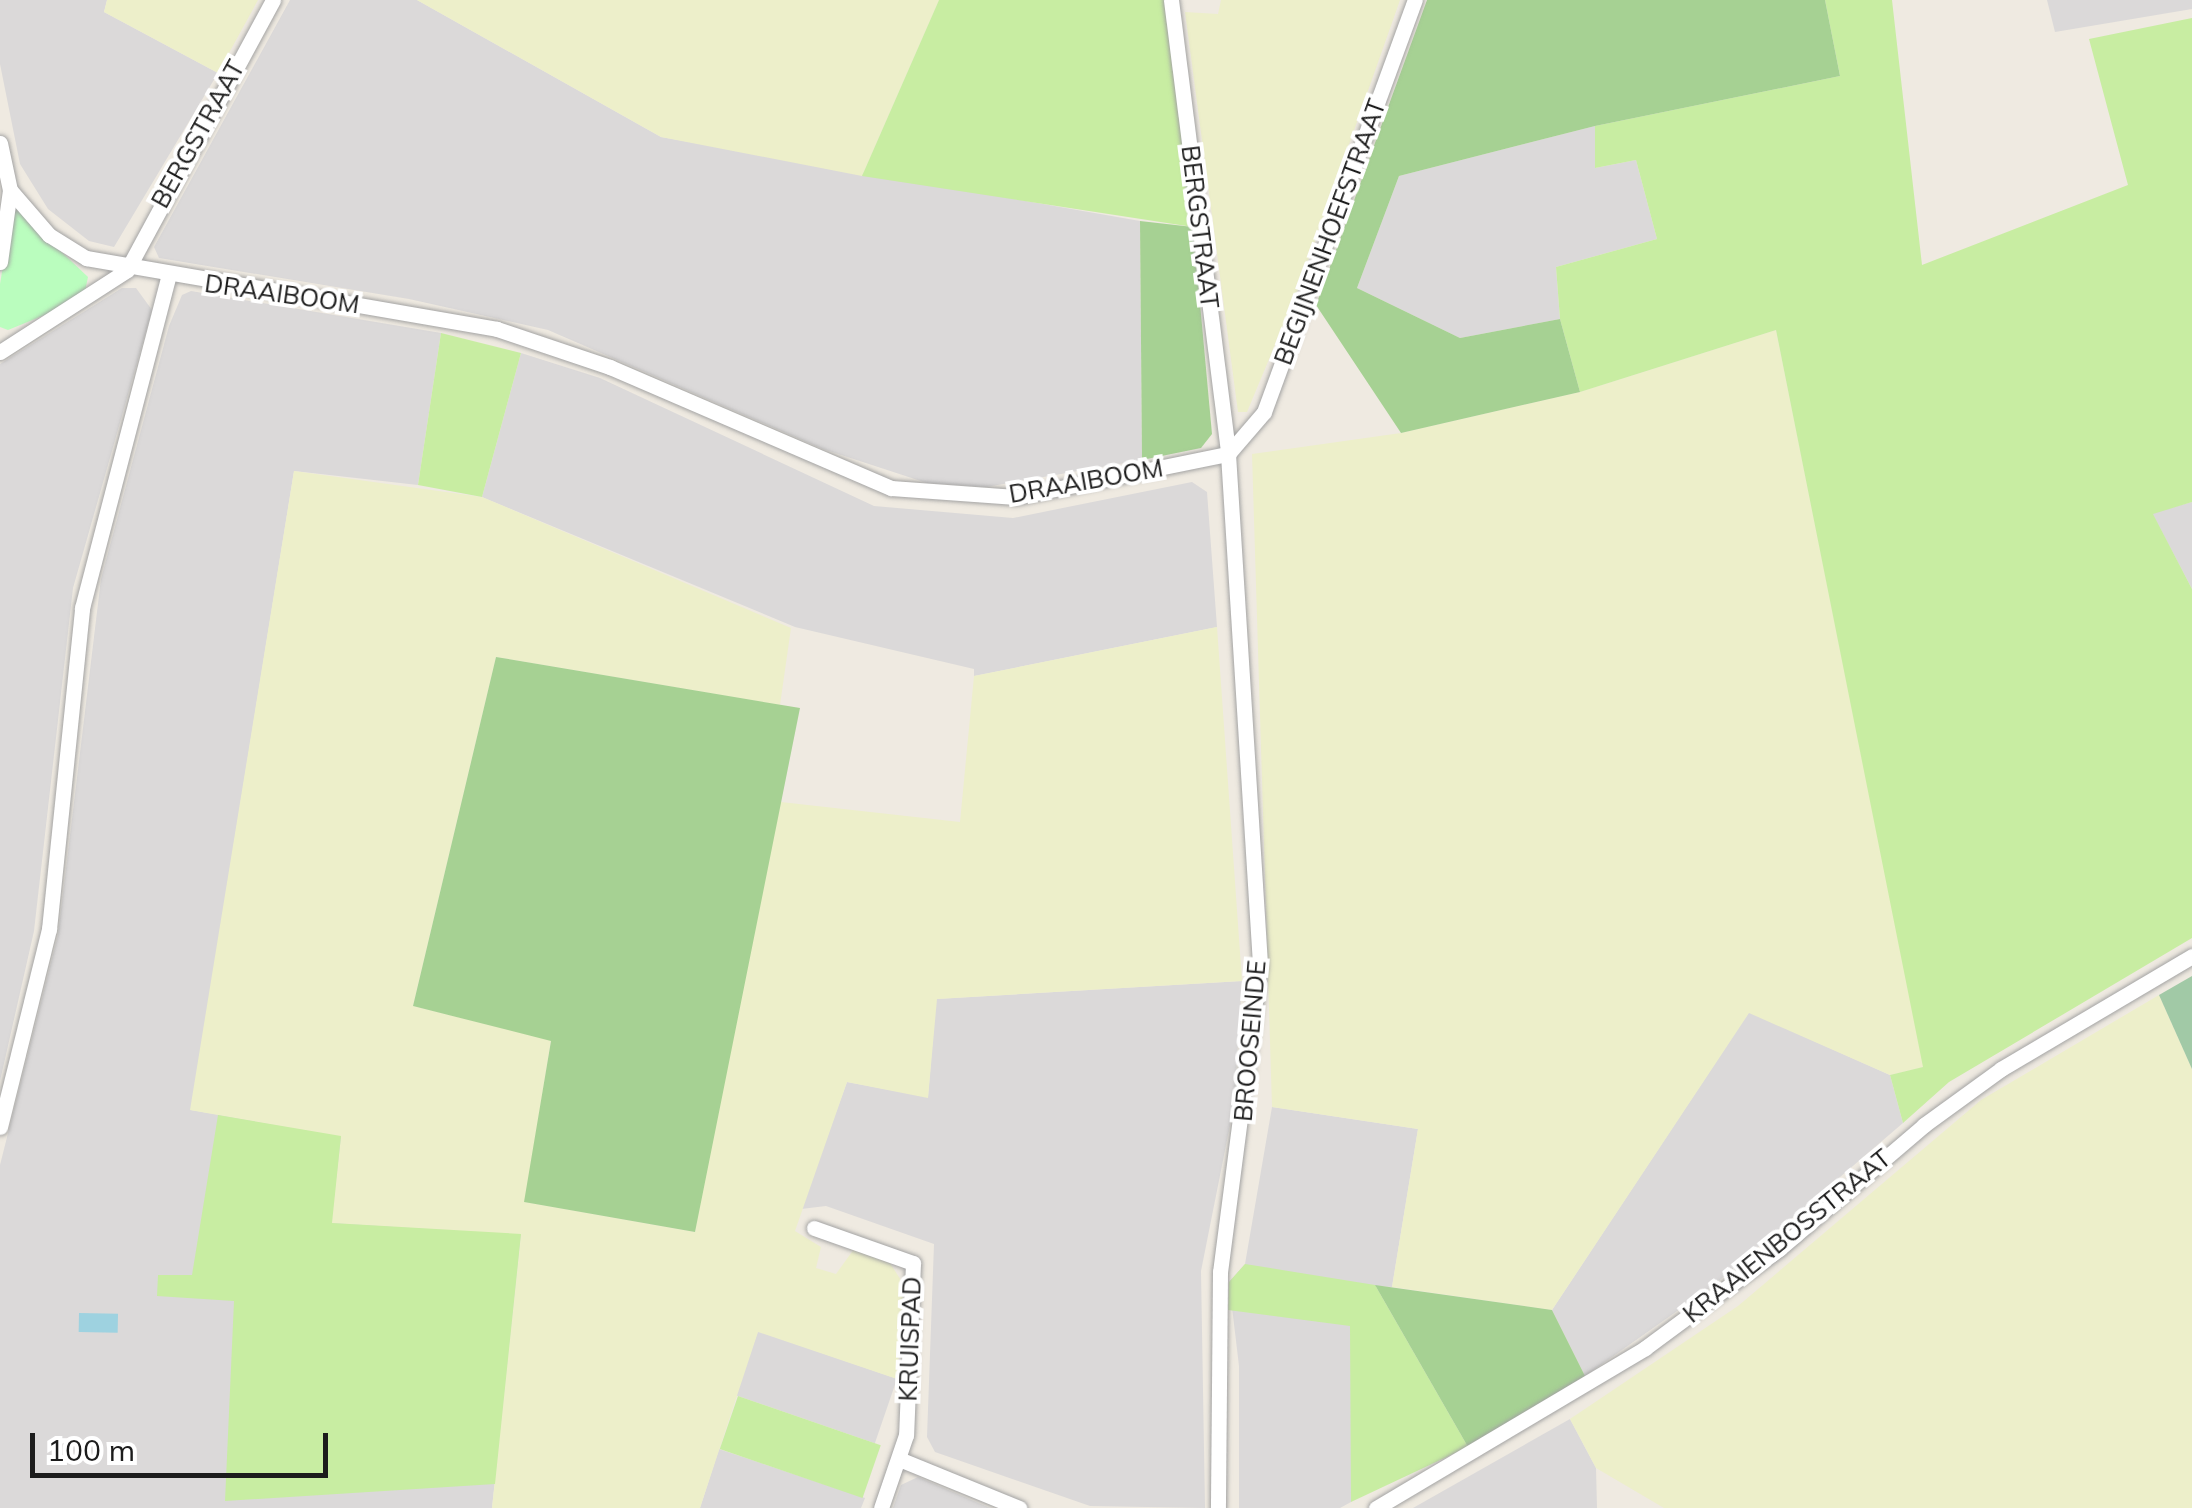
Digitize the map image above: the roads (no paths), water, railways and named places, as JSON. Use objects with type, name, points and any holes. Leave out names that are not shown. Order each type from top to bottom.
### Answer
[{"type":"street","name":"BERGSTRAAT","points":[[127,270],[273,0]]},
{"type":"street","name":"BERGSTRAAT","points":[[1171,0],[1228,454]]},
{"type":"street","name":"BEGIJNENHOEFSTRAAT","points":[[1228,454],[1264,412],[1415,0]]},
{"type":"street","points":[[0,142],[10,190],[0,262]]},
{"type":"street","points":[[10,190],[72,250],[127,270],[168,276]]},
{"type":"street","points":[[0,352],[127,270]]},
{"type":"street","name":"DRAAIBOOM","points":[[0,1127],[48,930],[82,608],[168,276],[497,329],[610,366],[818,461],[929,496],[1016,497],[1228,454]]},
{"type":"street","name":"BROOSEINDE","points":[[1218,1508],[1220,1272],[1260,964],[1228,454]]},
{"type":"street","name":"KRAAIENBOSSTRAAT","points":[[1376,1508],[1645,1348],[1779,1249],[2001,1069],[2192,956]]},
{"type":"street","name":"KRUISPAD","points":[[814,1228],[913,1263],[908,1414],[899,1459],[881,1508]]},
{"type":"street","points":[[899,1459],[1019,1508]]},
{"type":"water","points":[[79,1313],[118,1314],[118,1333],[79,1332]]}]
